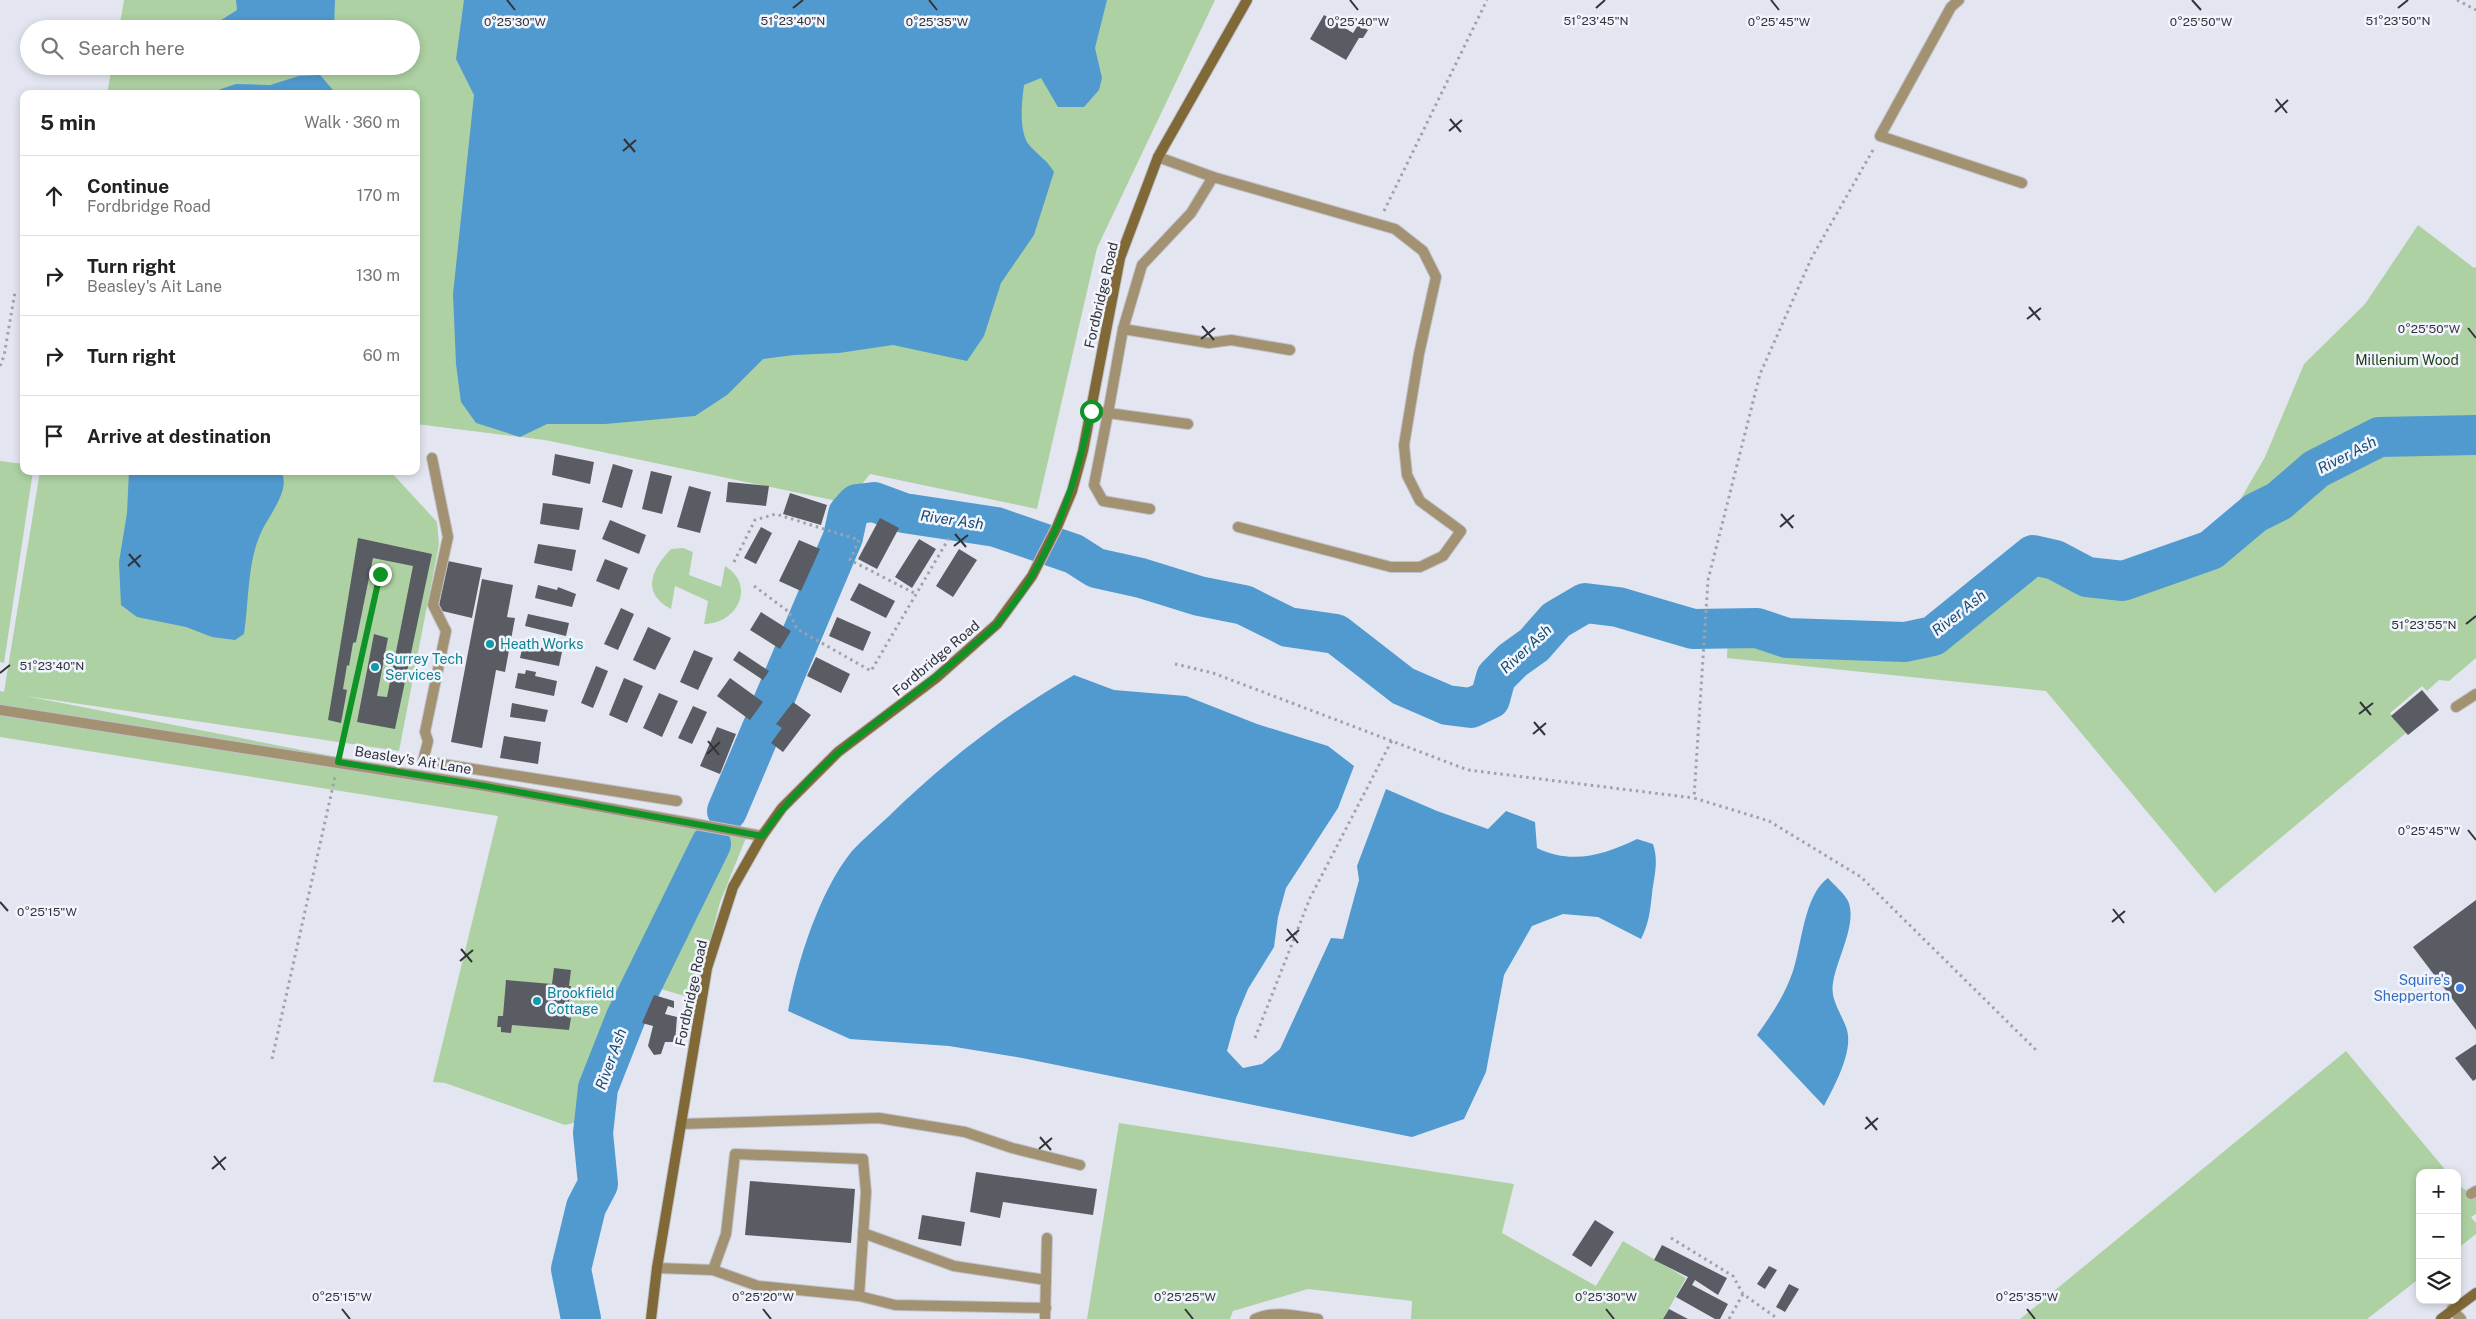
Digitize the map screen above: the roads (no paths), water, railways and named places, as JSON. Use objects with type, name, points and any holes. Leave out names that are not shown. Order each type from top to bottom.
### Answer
[{"type":"street","name":"Fordbridge Road","points":[[651,1319],[657,1268],[707,968],[733,887],[762,836],[782,808],[838,752],[936,678],[998,624],[1032,576],[1057,527],[1076,475],[1091,411],[1120,258],[1158,157],[1247,0]]},
{"type":"street","points":[[1959,0],[1951,6],[1880,136],[2022,184]]},
{"type":"street","points":[[1158,157],[1213,177],[1395,229],[1423,250],[1436,277],[1419,354],[1404,446],[1407,475],[1420,501],[1461,531],[1443,556],[1420,567],[1391,567],[1238,527]]},
{"type":"street","points":[[1150,509],[1104,501],[1094,485],[1123,329],[1142,265],[1191,213],[1213,177]]},
{"type":"street","points":[[1123,329],[1209,343],[1232,340],[1290,350]]},
{"type":"street","points":[[1091,411],[1188,424]]},
{"type":"street","points":[[432,458],[448,537],[432,605],[446,631],[425,732],[428,740],[424,760],[677,801]]},
{"type":"street","points":[[2456,707],[2476,694]]},
{"type":"street","name":"Beasley's Ait Lane","points":[[0,710],[485,786],[762,836]]},
{"type":"street","points":[[681,1124],[879,1118],[964,1132],[1012,1148],[1080,1165]]},
{"type":"street","points":[[714,1270],[726,1234],[735,1154],[863,1159],[866,1192],[859,1296]]},
{"type":"street","points":[[863,1233],[954,1266],[1046,1280]]},
{"type":"street","points":[[1045,1319],[1046,1238]]},
{"type":"street","points":[[657,1268],[714,1270],[758,1286],[859,1296],[895,1305],[1046,1308]]},
{"type":"street","points":[[2441,1319],[2476,1292]]},
{"type":"street","points":[[2452,1309],[2461,1319]]},
{"type":"street","points":[[1255,1319],[1274,1314],[1318,1319]]},
{"type":"water","points":[[236,0],[335,0],[334,20],[221,20],[237,10]]},
{"type":"water","points":[[464,0],[1107,0],[1095,48],[1102,78],[1099,90],[1084,107],[1058,107],[1041,78],[1024,85],[1022,125],[1026,140],[1054,172],[1034,235],[1001,283],[984,336],[967,361],[893,345],[839,353],[794,355],[763,359],[727,395],[695,416],[605,424],[547,424],[520,437],[476,423],[461,402],[456,364],[453,294],[474,95],[456,59]]},
{"type":"water","points":[[320,75],[333,90],[218,90],[236,84],[270,85],[299,76]]},
{"type":"water","points":[[129,475],[283,475],[284,478],[281,495],[263,528],[253,559],[244,634],[235,640],[212,637],[186,627],[137,617],[121,605],[119,562],[127,513]]},
{"type":"water","points":[[1074,675],[1114,690],[1186,696],[1257,724],[1328,746],[1354,766],[1338,808],[1286,888],[1278,917],[1274,947],[1248,989],[1236,1018],[1227,1051],[1243,1068],[1262,1064],[1280,1049],[1331,938],[1343,939],[1359,880],[1357,866],[1386,789],[1437,811],[1488,829],[1506,811],[1535,822],[1537,848],[1563,856],[1588,856],[1612,850],[1637,839],[1653,844],[1656,869],[1650,911],[1644,933],[1641,939],[1598,917],[1563,914],[1532,926],[1504,975],[1486,1072],[1464,1119],[1412,1137],[1022,1058],[949,1046],[850,1039],[788,1011],[811,927],[829,886],[852,851],[909,797],[976,740],[1024,706]]},
{"type":"water","points":[[1828,878],[1848,901],[1850,910],[1848,931],[1832,989],[1834,1000],[1846,1027],[1848,1046],[1838,1078],[1824,1106],[1757,1035],[1773,1012],[1786,988],[1793,971],[1809,908],[1820,886]]},
{"type":"waterway","name":"River Ash","points":[[727,811],[843,537],[848,514],[857,504],[874,502],[904,513],[996,527],[1074,554],[1096,568],[1141,578],[1199,596],[1244,605],[1288,627],[1336,634],[1403,686],[1447,705],[1471,708],[1490,699],[1496,677],[1513,660],[1534,645],[1556,620],[1585,603],[1618,607],[1693,629],[1757,628],[1787,638],[1905,642],[1933,636],[2033,555],[2055,560],[2087,577],[2123,581],[2211,550],[2255,513],[2279,501],[2316,469],[2379,437],[2476,435]]},
{"type":"waterway","name":"River Ash","points":[[581,1319],[571,1269],[586,1207],[598,1184],[593,1133],[598,1088],[626,1017],[711,844]]},
{"type":"place","name":"Heath Works","points":[[490,644]]},
{"type":"place","name":"Surrey Tech Services","points":[[375,667]]},
{"type":"place","name":"Squire's Shepperton","points":[[2460,988]]},
{"type":"place","name":"Brookfield Cottage","points":[[537,1001]]},
{"type":"park label","name":"Millenium Wood","points":[[2407,360]]}]
